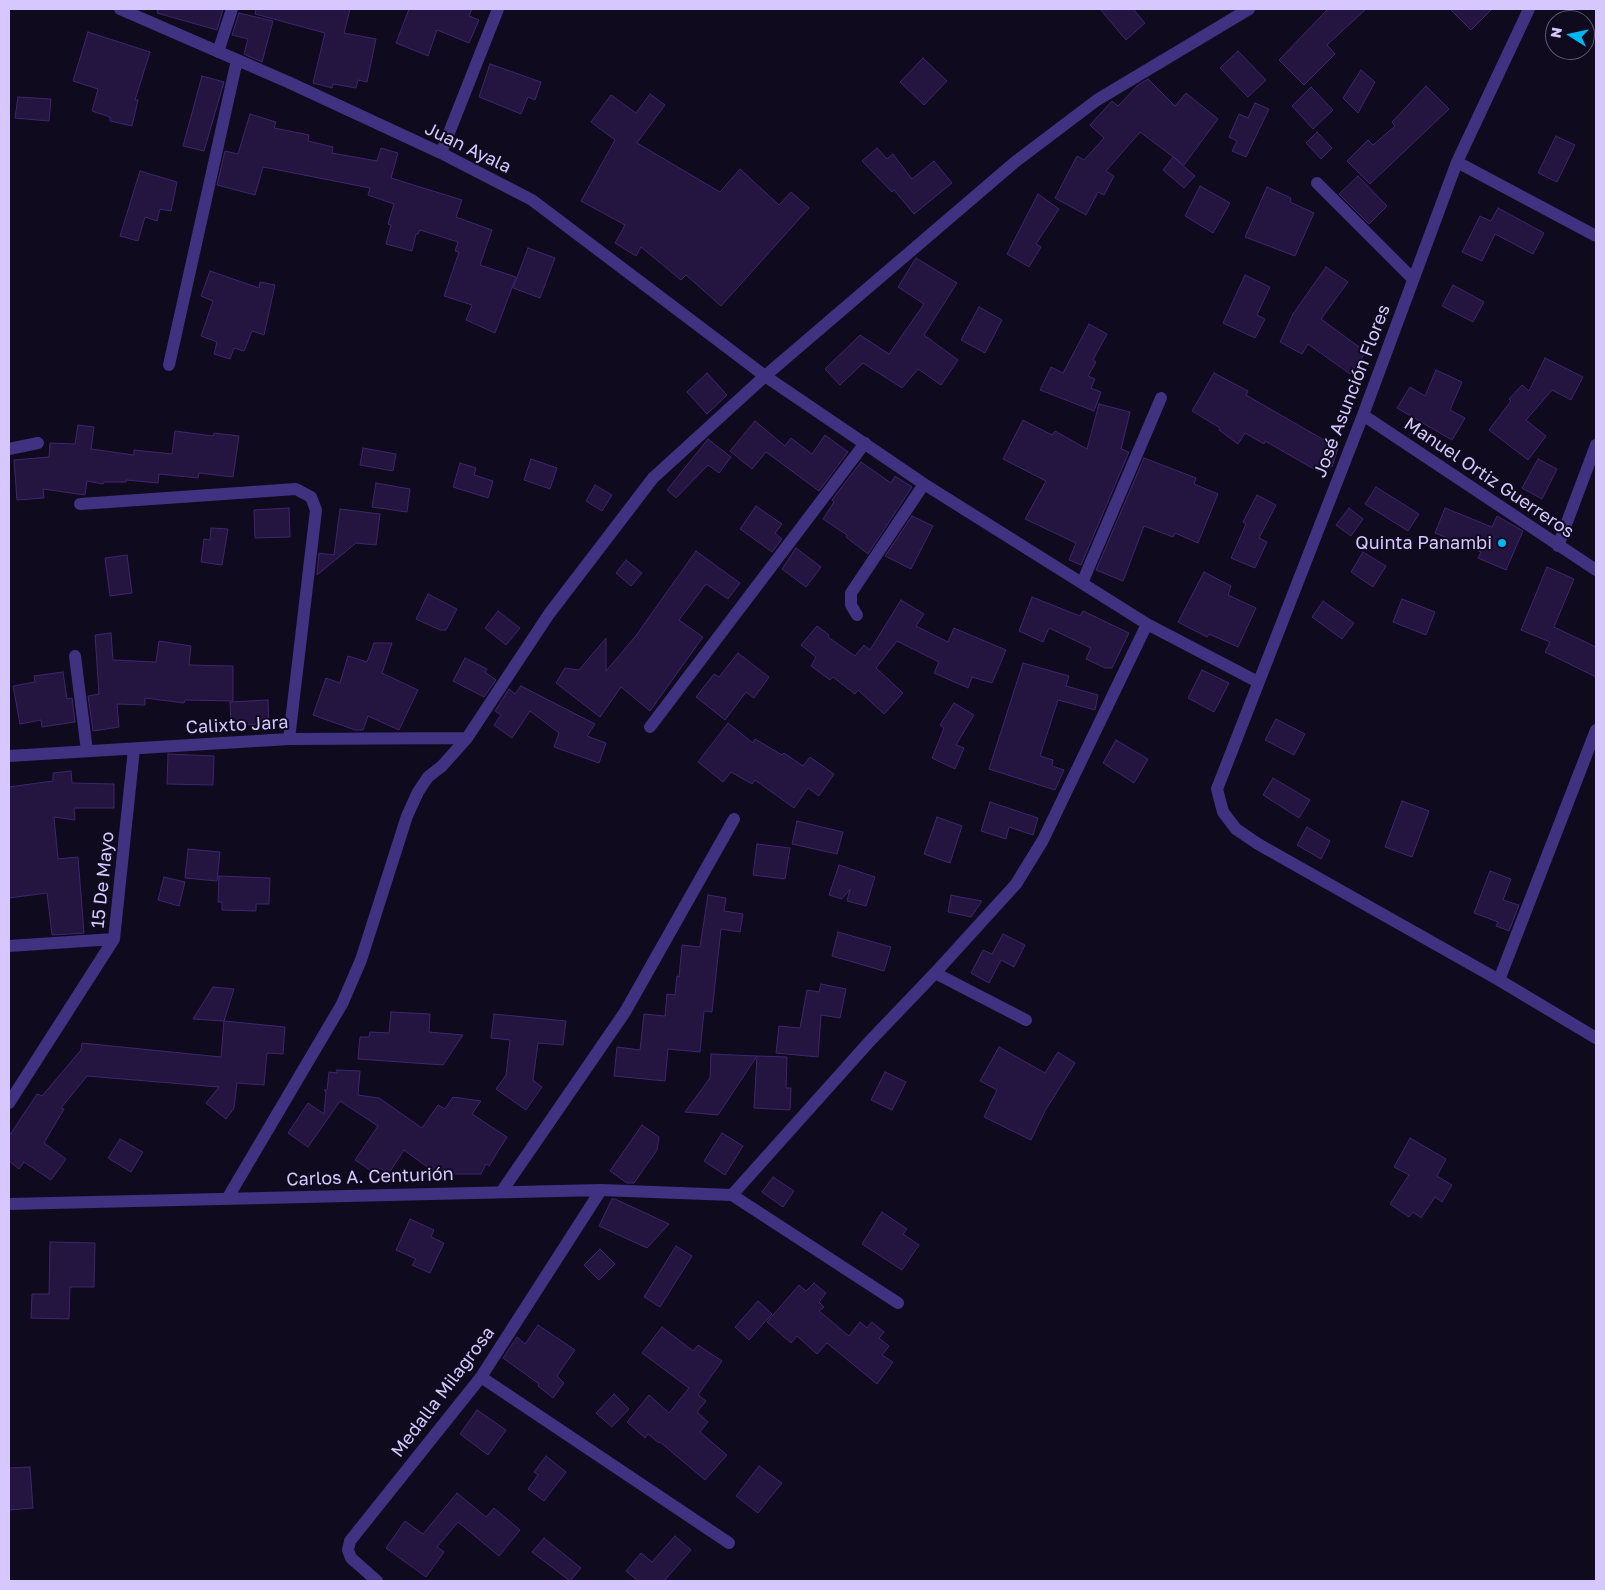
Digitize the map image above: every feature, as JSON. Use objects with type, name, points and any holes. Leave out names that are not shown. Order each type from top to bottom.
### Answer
[{"type":"street","name":"Juan Ayala","points":[[120,9],[441,153],[532,200],[765,376],[924,484],[1147,624],[1258,682]]},
{"type":"street","points":[[218,52],[232,9]]},
{"type":"street","points":[[441,153],[498,9]]},
{"type":"street","points":[[226,1199],[342,1004],[361,960],[407,816],[418,792],[428,777],[442,766],[467,738],[550,614],[653,478],[765,376],[1022,156],[1097,100],[1249,9]]},
{"type":"street","name":"José Asunción Flores","points":[[1499,980],[1258,844],[1236,829],[1222,812],[1217,789],[1363,415],[1457,162],[1529,9]]},
{"type":"street","points":[[168,365],[237,60]]},
{"type":"street","points":[[1457,162],[1596,236]]},
{"type":"street","points":[[1317,183],[1413,279]]},
{"type":"street","points":[[1082,583],[1161,398]]},
{"type":"street","name":"Manuel Ortiz Guerreros","points":[[1363,415],[1596,570]]},
{"type":"street","points":[[9,449],[38,443]]},
{"type":"street","points":[[650,727],[865,443]]},
{"type":"street","points":[[1558,546],[1596,445]]},
{"type":"street","points":[[857,615],[850,604],[851,593],[924,484]]},
{"type":"street","points":[[80,504],[296,489],[311,497],[316,510],[289,739]]},
{"type":"street","points":[[898,1303],[732,1195],[869,1042],[936,974],[1020,877],[1043,840],[1147,624]]},
{"type":"street","points":[[75,656],[87,751]]},
{"type":"street","points":[[1596,730],[1499,980],[1596,1038]]},
{"type":"street","name":"Calixto Jara","points":[[9,756],[289,739],[467,738]]},
{"type":"street","name":"15 De Mayo","points":[[9,1103],[114,939],[134,749]]},
{"type":"street","points":[[502,1191],[625,1012],[734,819]]},
{"type":"street","points":[[9,946],[114,939]]},
{"type":"street","points":[[936,974],[1026,1020]]},
{"type":"street","name":"Carlos A. Centurión","points":[[9,1204],[502,1191],[602,1190],[732,1195]]},
{"type":"street","name":"Medalla Milagrosa","points":[[377,1581],[351,1558],[348,1550],[350,1541],[480,1377],[602,1190]]},
{"type":"street","points":[[480,1377],[728,1543]]},
{"type":"building","points":[[158,9],[223,9],[217,30],[157,13]]},
{"type":"building","points":[[256,9],[350,9],[344,33],[376,39],[367,82],[358,80],[356,88],[333,84],[332,88],[313,83],[325,33],[255,14]]},
{"type":"building","points":[[409,9],[472,9],[469,16],[479,20],[469,43],[437,30],[428,56],[396,43]]},
{"type":"building","points":[[1100,9],[1133,9],[1145,23],[1126,40]]},
{"type":"building","points":[[1328,9],[1366,9],[1327,45],[1335,54],[1304,85],[1279,60]]},
{"type":"building","points":[[1450,9],[1492,9],[1471,30]]},
{"type":"building","points":[[239,13],[273,21],[262,62],[244,54],[248,39],[232,35]]},
{"type":"building","points":[[88,32],[150,52],[135,100],[138,100],[132,126],[110,121],[110,117],[92,111],[98,89],[73,81]]},
{"type":"building","points":[[1238,51],[1266,80],[1248,97],[1220,68]]},
{"type":"building","points":[[923,58],[947,81],[924,105],[900,82]]},
{"type":"building","points":[[490,64],[541,82],[535,100],[528,97],[521,114],[479,97]]},
{"type":"building","points":[[1361,70],[1375,82],[1358,113],[1343,98]]},
{"type":"building","points":[[202,76],[224,82],[204,151],[183,146]]},
{"type":"building","points":[[1148,79],[1175,106],[1186,93],[1218,119],[1184,165],[1140,132],[1106,171],[1114,176],[1104,195],[1098,192],[1086,215],[1055,198],[1077,156],[1084,160],[1104,138],[1090,125],[1112,101],[1118,106],[1138,85]]},
{"type":"building","points":[[1426,86],[1449,109],[1370,184],[1347,161],[1368,140],[1373,145],[1395,126],[1392,122]]},
{"type":"building","points":[[1311,87],[1333,110],[1313,129],[1292,106]]},
{"type":"building","points":[[650,94],[665,105],[637,143],[720,192],[740,169],[779,205],[791,192],[809,208],[721,306],[686,275],[681,280],[641,247],[636,256],[615,243],[625,225],[581,201],[615,140],[591,122],[611,95],[636,113]]},
{"type":"building","points":[[18,97],[51,99],[49,121],[15,118]]},
{"type":"building","points":[[1255,103],[1269,109],[1246,157],[1232,151],[1237,141],[1229,137],[1239,114],[1248,118]]},
{"type":"building","points":[[250,114],[276,122],[274,128],[309,135],[308,141],[333,147],[332,153],[377,161],[381,148],[398,153],[391,178],[462,200],[456,217],[492,230],[480,265],[516,277],[495,333],[466,320],[472,305],[444,296],[459,252],[455,251],[458,242],[420,230],[416,234],[412,251],[386,244],[391,225],[388,224],[394,204],[368,195],[370,188],[263,167],[255,195],[217,185],[225,151],[238,154]]},
{"type":"building","points":[[1317,132],[1332,148],[1321,159],[1306,143]]},
{"type":"building","points":[[1556,136],[1575,145],[1557,182],[1538,173]]},
{"type":"building","points":[[877,148],[887,159],[893,154],[912,179],[934,161],[952,183],[914,214],[894,190],[892,192],[862,161]]},
{"type":"building","points":[[1173,157],[1195,176],[1184,188],[1163,170]]},
{"type":"building","points":[[140,171],[177,182],[171,211],[160,209],[157,221],[145,217],[138,241],[120,236]]},
{"type":"building","points":[[1358,176],[1387,206],[1369,224],[1339,194]]},
{"type":"building","points":[[1200,186],[1230,203],[1213,233],[1185,216]]},
{"type":"building","points":[[1267,187],[1291,198],[1290,202],[1314,213],[1295,256],[1245,237]]},
{"type":"building","points":[[1038,194],[1059,209],[1036,244],[1041,247],[1029,267],[1007,254]]},
{"type":"building","points":[[1498,208],[1544,233],[1533,254],[1495,234],[1482,261],[1462,252],[1480,216],[1491,221]]},
{"type":"building","points":[[528,248],[555,258],[540,298],[513,288]]},
{"type":"building","points":[[916,258],[957,283],[924,335],[958,360],[941,385],[918,369],[902,388],[863,363],[840,385],[825,369],[860,335],[889,354],[924,304],[898,287]]},
{"type":"building","points":[[1326,267],[1348,282],[1321,319],[1366,352],[1350,374],[1308,344],[1302,354],[1280,342],[1293,314]]},
{"type":"building","points":[[210,271],[259,288],[260,282],[275,285],[264,335],[252,331],[244,351],[234,348],[230,359],[214,354],[217,342],[201,336],[213,301],[201,296]]},
{"type":"building","points":[[1245,275],[1270,287],[1257,315],[1265,319],[1255,338],[1223,323]]},
{"type":"building","points":[[1453,285],[1484,302],[1473,322],[1442,306]]},
{"type":"building","points":[[979,307],[1002,320],[985,353],[961,340]]},
{"type":"building","points":[[1089,324],[1107,334],[1093,360],[1096,362],[1088,376],[1095,379],[1091,388],[1101,392],[1094,411],[1040,390],[1051,367],[1063,373]]},
{"type":"building","points":[[1545,358],[1583,377],[1571,400],[1552,390],[1526,420],[1546,436],[1528,460],[1489,430],[1511,401],[1509,399],[1522,385],[1529,391]]},
{"type":"building","points":[[1436,370],[1462,382],[1450,410],[1465,418],[1452,440],[1397,408],[1410,387],[1425,396]]},
{"type":"building","points":[[707,373],[727,395],[707,414],[687,392]]},
{"type":"building","points":[[1214,373],[1248,391],[1246,395],[1338,448],[1332,467],[1324,464],[1319,472],[1265,441],[1264,444],[1245,433],[1238,444],[1219,430],[1220,428],[1192,411]]},
{"type":"building","points":[[1099,404],[1130,412],[1121,449],[1129,452],[1081,565],[1069,560],[1076,543],[1025,519],[1046,481],[1003,459],[1023,420],[1052,435],[1055,431],[1087,449]]},
{"type":"building","points":[[755,421],[785,446],[791,438],[812,454],[825,435],[848,452],[819,491],[766,452],[752,469],[730,451]]},
{"type":"building","points":[[78,425],[94,427],[91,449],[134,455],[134,450],[172,454],[175,431],[213,436],[214,433],[239,436],[233,477],[199,473],[198,478],[159,474],[158,483],[126,480],[126,482],[104,482],[103,484],[87,481],[85,495],[43,489],[44,498],[17,500],[14,460],[49,457],[50,443],[75,444]]},
{"type":"building","points":[[708,439],[731,457],[719,473],[708,465],[676,498],[667,490]]},
{"type":"building","points":[[363,448],[396,454],[393,471],[360,465]]},
{"type":"building","points":[[1144,458],[1196,478],[1194,484],[1218,494],[1198,543],[1175,533],[1173,537],[1144,526],[1123,581],[1096,570]]},
{"type":"building","points":[[531,459],[557,468],[550,489],[524,480]]},
{"type":"building","points":[[1538,459],[1557,469],[1542,499],[1522,488]]},
{"type":"building","points":[[861,462],[891,483],[895,476],[912,487],[868,554],[846,537],[847,535],[823,519],[834,502],[832,500]]},
{"type":"building","points":[[460,463],[476,468],[474,475],[493,481],[488,498],[453,487]]},
{"type":"building","points":[[376,483],[410,489],[407,512],[372,507]]},
{"type":"building","points":[[595,485],[612,495],[602,511],[586,501]]},
{"type":"building","points":[[1376,487],[1419,514],[1408,531],[1365,504]]},
{"type":"building","points":[[1257,495],[1276,505],[1259,538],[1267,542],[1255,568],[1231,558],[1246,524],[1243,522]]},
{"type":"building","points":[[756,506],[782,524],[775,533],[782,539],[772,552],[740,529]]},
{"type":"building","points":[[289,508],[290,537],[255,538],[254,510]]},
{"type":"building","points":[[1349,508],[1363,519],[1351,536],[1336,525]]},
{"type":"building","points":[[1445,508],[1492,527],[1497,516],[1523,531],[1506,570],[1478,558],[1481,552],[1435,533]]},
{"type":"building","points":[[340,509],[380,514],[376,545],[356,543],[317,575],[319,553],[334,555]]},
{"type":"building","points":[[912,516],[933,526],[911,569],[885,556]]},
{"type":"building","points":[[211,528],[228,529],[222,565],[201,562],[204,539],[210,540]]},
{"type":"building","points":[[796,548],[821,567],[806,587],[782,569]]},
{"type":"building","points":[[696,551],[740,583],[728,599],[706,584],[679,620],[703,637],[650,711],[621,687],[600,717],[556,683],[565,668],[579,670],[606,638],[606,671],[635,637]]},
{"type":"building","points":[[1363,552],[1386,566],[1373,587],[1351,572]]},
{"type":"building","points":[[127,555],[132,593],[110,596],[105,558]]},
{"type":"building","points":[[626,560],[642,573],[631,586],[616,573]]},
{"type":"building","points":[[1547,567],[1574,579],[1554,627],[1596,647],[1596,677],[1545,652],[1550,642],[1521,630]]},
{"type":"building","points":[[1204,572],[1231,586],[1228,595],[1256,608],[1238,647],[1209,634],[1207,637],[1178,622]]},
{"type":"building","points":[[428,594],[457,609],[446,630],[440,630],[416,619]]},
{"type":"building","points":[[1032,597],[1080,616],[1083,611],[1129,633],[1112,668],[1105,668],[1086,659],[1091,648],[1049,628],[1043,642],[1019,631]]},
{"type":"building","points":[[1402,599],[1435,612],[1426,635],[1393,622]]},
{"type":"building","points":[[901,600],[924,614],[916,626],[948,642],[954,628],[1006,650],[992,683],[972,677],[968,688],[934,673],[939,662],[897,641],[876,668],[903,693],[884,714],[858,690],[855,694],[833,677],[830,680],[811,666],[816,657],[801,645],[817,626],[829,635],[828,637],[855,656],[864,645],[870,650]]},
{"type":"building","points":[[1323,601],[1354,623],[1342,639],[1312,617]]},
{"type":"building","points":[[498,611],[520,628],[506,645],[485,628]]},
{"type":"building","points":[[111,633],[113,660],[156,662],[159,641],[191,646],[189,665],[233,666],[233,701],[185,700],[184,703],[145,698],[145,705],[117,704],[119,727],[93,731],[88,696],[99,694],[95,635]]},
{"type":"building","points":[[374,643],[392,643],[382,673],[418,690],[399,730],[368,716],[363,730],[355,730],[313,715],[326,678],[340,683],[348,656],[367,662]]},
{"type":"building","points":[[738,653],[769,677],[754,698],[746,692],[725,720],[696,697],[714,674],[719,677]]},
{"type":"building","points":[[465,658],[487,669],[485,672],[496,680],[484,697],[453,681]]},
{"type":"building","points":[[1023,663],[1069,676],[1066,686],[1098,695],[1095,710],[1058,700],[1040,756],[1053,760],[1052,766],[1064,770],[1055,790],[989,769]]},
{"type":"building","points":[[1202,670],[1229,683],[1214,712],[1188,698]]},
{"type":"building","points":[[63,672],[67,699],[72,698],[75,722],[42,727],[41,720],[20,724],[13,686],[35,682],[34,676]]},
{"type":"building","points":[[521,686],[595,724],[587,736],[606,743],[599,763],[554,747],[559,733],[530,711],[512,738],[494,725],[501,715],[495,711],[509,689],[515,694]]},
{"type":"building","points":[[268,700],[269,724],[231,725],[230,702]]},
{"type":"building","points":[[954,703],[974,715],[956,745],[964,748],[955,769],[932,758],[944,728],[940,725]]},
{"type":"building","points":[[1276,719],[1305,734],[1294,755],[1265,740]]},
{"type":"building","points":[[728,723],[753,743],[755,739],[782,755],[784,753],[803,766],[810,757],[834,774],[819,796],[808,788],[794,808],[755,780],[752,784],[731,772],[723,782],[698,762]]},
{"type":"building","points":[[1116,740],[1148,759],[1134,783],[1103,763]]},
{"type":"building","points":[[168,754],[214,756],[213,785],[167,784]]},
{"type":"building","points":[[71,771],[72,783],[114,784],[114,808],[74,808],[75,820],[54,817],[58,859],[78,857],[84,933],[52,935],[47,893],[9,898],[9,787],[53,781],[53,773]]},
{"type":"building","points":[[1273,778],[1310,800],[1299,818],[1263,795]]},
{"type":"building","points":[[1402,801],[1429,811],[1412,857],[1385,847]]},
{"type":"building","points":[[990,802],[1038,818],[1033,835],[1009,827],[1006,839],[981,831]]},
{"type":"building","points":[[937,817],[962,826],[950,863],[924,854]]},
{"type":"building","points":[[797,821],[843,832],[837,854],[792,844]]},
{"type":"building","points":[[1307,827],[1330,841],[1321,859],[1297,845]]},
{"type":"building","points":[[757,844],[790,848],[785,879],[753,875]]},
{"type":"building","points":[[188,849],[220,852],[217,881],[185,878]]},
{"type":"building","points":[[839,865],[875,877],[866,906],[847,901],[850,889],[842,899],[829,895]]},
{"type":"building","points":[[1490,871],[1511,879],[1503,900],[1519,905],[1509,931],[1496,926],[1498,922],[1474,913]]},
{"type":"building","points":[[219,876],[270,878],[269,904],[256,904],[256,911],[222,910],[222,902],[218,902]]},
{"type":"building","points":[[164,877],[185,882],[179,906],[158,900]]},
{"type":"building","points":[[708,895],[726,898],[724,911],[743,914],[740,932],[721,929],[712,1012],[704,1011],[700,1052],[668,1049],[665,1081],[614,1076],[617,1047],[640,1050],[644,1014],[665,1016],[667,994],[675,995],[682,945],[700,947]]},
{"type":"building","points":[[951,895],[982,901],[971,917],[948,912]]},
{"type":"building","points":[[838,932],[891,947],[884,971],[832,956]]},
{"type":"building","points":[[1003,934],[1025,945],[1014,967],[1001,960],[989,983],[971,973],[983,950],[992,954]]},
{"type":"building","points":[[821,984],[846,989],[840,1018],[821,1015],[818,1057],[776,1053],[779,1026],[800,1028],[807,990],[819,992]]},
{"type":"building","points":[[213,987],[234,989],[224,1021],[193,1019]]},
{"type":"building","points":[[391,1012],[430,1014],[429,1032],[463,1035],[443,1065],[358,1059],[360,1037],[369,1037],[370,1032],[389,1033]]},
{"type":"building","points":[[494,1014],[566,1021],[563,1045],[538,1043],[533,1080],[542,1087],[526,1110],[496,1089],[506,1075],[510,1040],[491,1038]]},
{"type":"building","points":[[224,1021],[285,1027],[283,1054],[267,1053],[264,1085],[237,1083],[234,1108],[226,1119],[206,1103],[219,1087],[87,1076],[61,1108],[64,1109],[44,1143],[66,1159],[51,1180],[24,1162],[19,1169],[9,1161],[9,1136],[37,1094],[42,1096],[81,1050],[82,1043],[221,1057]]},
{"type":"building","points":[[999,1047],[1045,1073],[1058,1052],[1075,1063],[1045,1111],[1031,1140],[984,1117],[997,1090],[980,1081]]},
{"type":"building","points":[[711,1054],[757,1056],[718,1115],[685,1112],[710,1078]]},
{"type":"building","points":[[757,1056],[787,1057],[786,1088],[791,1088],[790,1110],[754,1108]]},
{"type":"building","points":[[337,1070],[360,1071],[358,1095],[379,1098],[422,1128],[438,1105],[445,1109],[453,1097],[481,1101],[472,1114],[507,1137],[489,1166],[486,1164],[481,1174],[437,1174],[404,1150],[389,1173],[380,1168],[376,1174],[355,1160],[378,1126],[340,1101],[308,1147],[288,1133],[308,1103],[324,1114],[326,1092],[324,1090],[327,1090],[329,1072],[337,1073]]},
{"type":"building","points":[[885,1072],[906,1082],[892,1110],[871,1100]]},
{"type":"building","points":[[642,1125],[659,1137],[657,1150],[634,1183],[627,1183],[610,1171]]},
{"type":"building","points":[[722,1133],[743,1146],[725,1175],[704,1161]]},
{"type":"building","points":[[1410,1138],[1446,1159],[1437,1176],[1452,1185],[1442,1202],[1435,1197],[1421,1218],[1413,1212],[1409,1217],[1390,1204],[1409,1175],[1394,1167]]},
{"type":"building","points":[[120,1139],[143,1152],[131,1172],[108,1158]]},
{"type":"building","points":[[773,1177],[794,1191],[783,1207],[762,1192]]},
{"type":"building","points":[[612,1199],[669,1224],[647,1248],[599,1226]]},
{"type":"building","points":[[882,1212],[907,1229],[903,1234],[919,1245],[902,1270],[862,1244]]},
{"type":"building","points":[[410,1219],[434,1230],[431,1237],[444,1243],[430,1273],[412,1265],[416,1259],[396,1250]]},
{"type":"building","points":[[50,1242],[95,1243],[94,1287],[70,1287],[69,1319],[31,1318],[32,1294],[49,1294]]},
{"type":"building","points":[[676,1246],[692,1256],[660,1307],[644,1297]]},
{"type":"building","points":[[600,1249],[615,1264],[599,1280],[584,1265]]},
{"type":"building","points":[[814,1283],[826,1293],[819,1302],[824,1307],[819,1311],[849,1336],[860,1322],[867,1328],[872,1322],[884,1332],[879,1338],[889,1346],[882,1355],[893,1362],[877,1384],[827,1343],[817,1354],[797,1336],[791,1343],[767,1322],[799,1285],[806,1291]]},
{"type":"building","points":[[758,1301],[772,1314],[749,1340],[735,1327]]},
{"type":"building","points":[[538,1325],[575,1350],[557,1376],[564,1383],[553,1398],[538,1386],[539,1384],[503,1358],[517,1337],[525,1344]]},
{"type":"building","points":[[662,1327],[693,1351],[698,1345],[722,1361],[698,1395],[706,1401],[697,1412],[708,1422],[700,1432],[727,1455],[705,1480],[660,1442],[648,1434],[645,1438],[627,1422],[649,1395],[669,1413],[689,1388],[642,1353]]},
{"type":"building","points":[[614,1394],[629,1409],[612,1427],[596,1413]]},
{"type":"building","points":[[477,1410],[506,1430],[488,1455],[460,1434]]},
{"type":"building","points":[[546,1456],[566,1472],[544,1501],[528,1489],[538,1475],[534,1472]]},
{"type":"building","points":[[759,1466],[782,1483],[758,1513],[736,1496]]},
{"type":"building","points":[[30,1467],[33,1508],[9,1510],[9,1468]]},
{"type":"building","points":[[457,1493],[486,1517],[494,1508],[520,1530],[499,1556],[458,1522],[437,1547],[444,1552],[426,1577],[386,1548],[405,1521],[423,1534]]},
{"type":"building","points":[[675,1536],[691,1550],[664,1581],[638,1581],[626,1571],[641,1553],[652,1562]]},
{"type":"building","points":[[544,1538],[581,1568],[570,1581],[532,1552]]},
{"type":"place","name":"Quinta Panambi","points":[[1502,543]]}]
